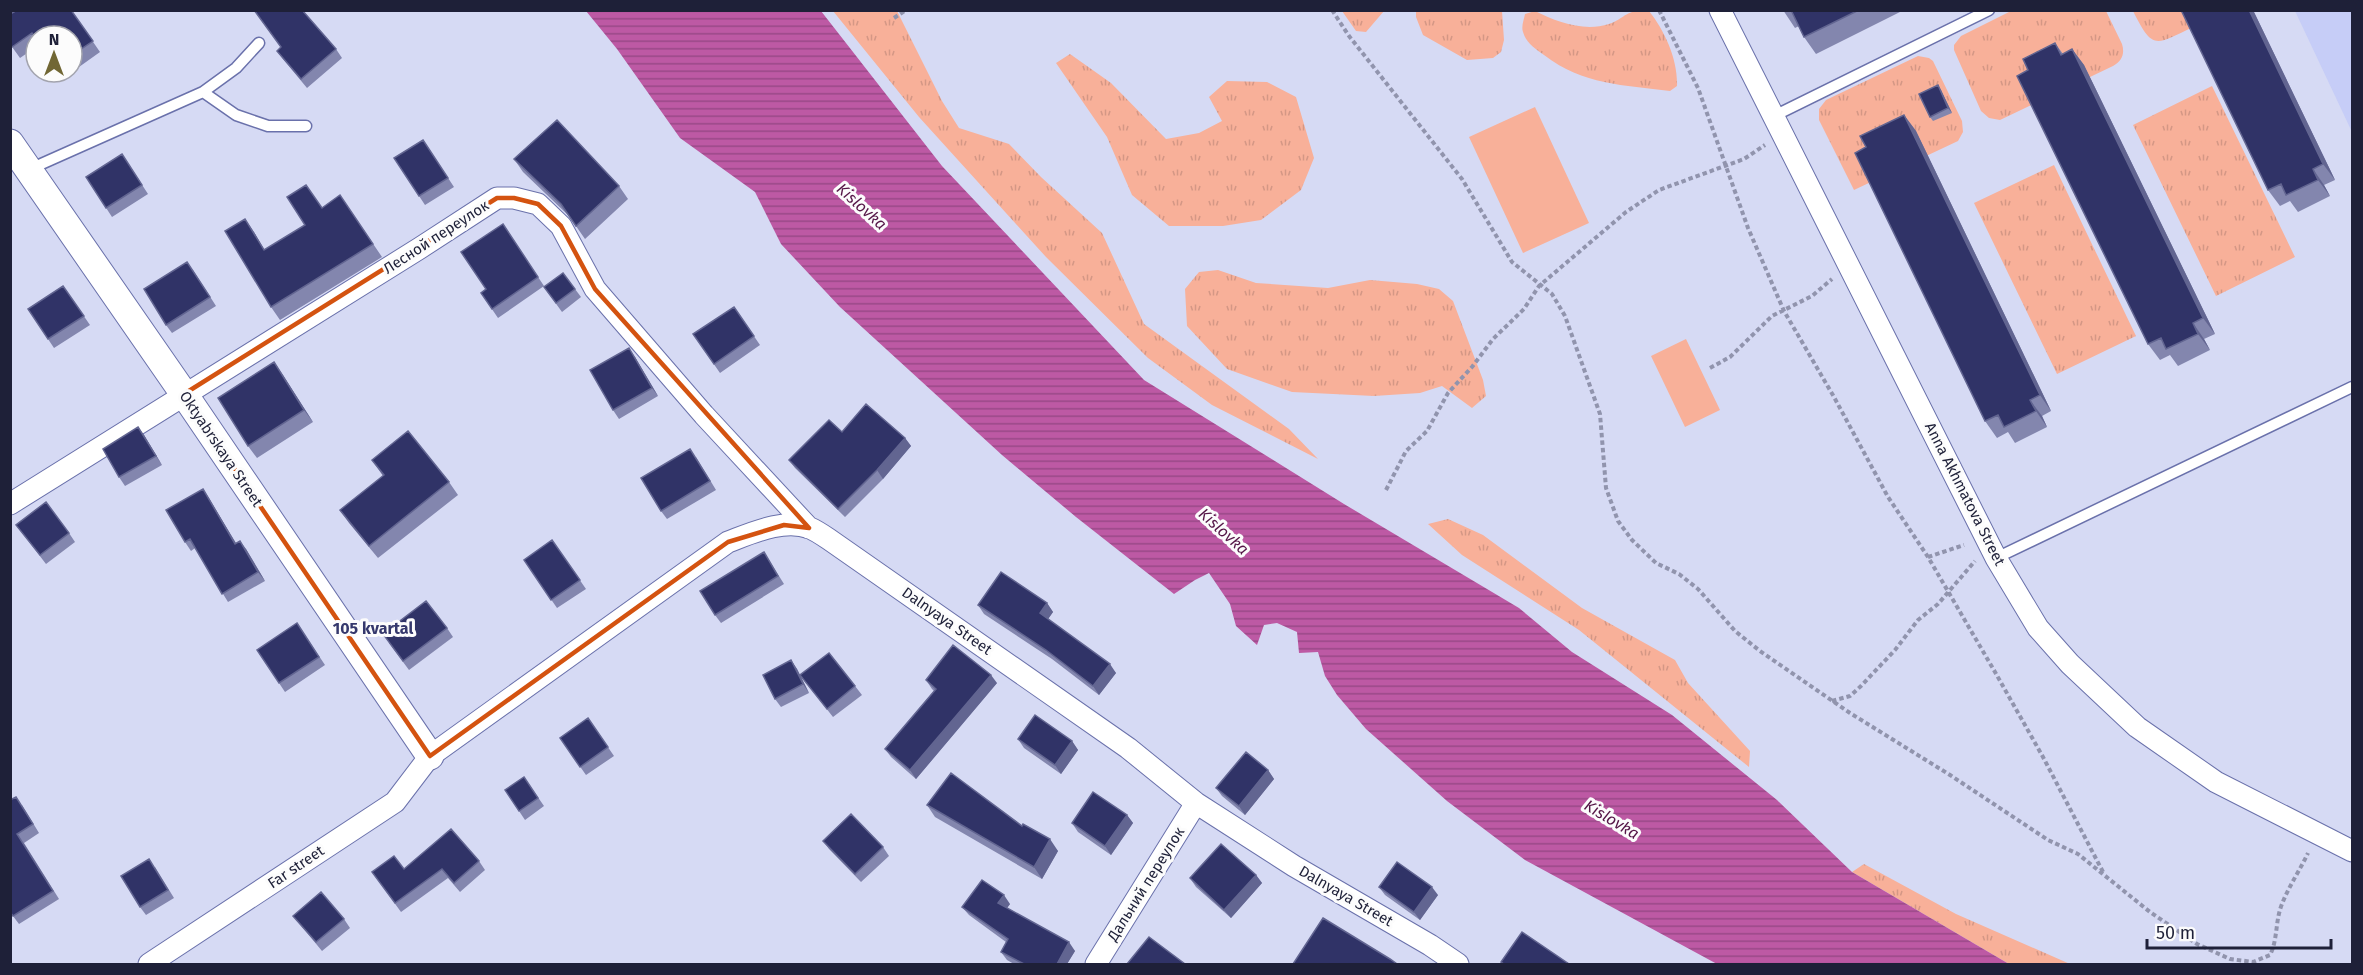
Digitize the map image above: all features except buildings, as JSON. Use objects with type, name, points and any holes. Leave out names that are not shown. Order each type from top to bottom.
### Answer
[{"type":"street","name":"Anna Akhmatova Street","points":[[1720,10],[1991,547],[2038,628],[2070,664],[2137,727],[2216,782],[2352,851]]},
{"type":"street","name":"Oktyabrskaya Street","points":[[10,143],[430,756]]},
{"type":"street","name":"Лесной переулок","points":[[10,504],[497,198],[514,198],[538,204],[561,226],[595,289],[704,415],[808,528]]},
{"type":"street","name":"Dalnyaya Street","points":[[430,756],[728,542],[784,525],[808,528],[831,540],[1128,747],[1196,803],[1253,841],[1430,945],[1458,964]]},
{"type":"street","name":"Far street","points":[[149,964],[395,802],[430,756]]},
{"type":"street","name":"Дальний переулок","points":[[1096,964],[1196,803]]},
{"type":"lane","points":[[1774,116],[1989,10]]},
{"type":"lane","points":[[30,170],[203,92],[236,68],[259,43]]},
{"type":"lane","points":[[203,92],[236,115],[268,126],[306,126]]},
{"type":"lane","points":[[1991,547],[2352,387]]},
{"type":"path","points":[[899,10],[894,18],[906,10]]},
{"type":"path","points":[[1332,10],[1355,44],[1462,179],[1512,262],[1539,286],[1552,294],[1565,316],[1600,414],[1606,488],[1618,521],[1632,540],[1656,563],[1679,574],[1698,589],[1735,631],[1831,701],[1950,775],[2048,840],[2078,854],[2150,912],[2197,944],[2230,959],[2253,962],[2270,955],[2275,944],[2281,905],[2319,834]]},
{"type":"path","points":[[1659,10],[1698,88],[1748,228],[1784,311],[1888,497],[1949,592],[2043,757],[2104,875]]},
{"type":"path","points":[[1386,490],[1406,451],[1427,431],[1448,393],[1493,339],[1524,309],[1539,286],[1626,212],[1659,190],[1744,159],[1756,149],[1784,136]]},
{"type":"path","points":[[1710,368],[1730,357],[1772,316],[1812,296],[1849,265]]},
{"type":"path","points":[[1831,701],[1850,696],[1861,686],[1895,650],[1918,620],[1949,592],[1991,547]]},
{"type":"path","points":[[1928,557],[1991,547]]},
{"type":"highlighted area","points":[[497,198],[514,198],[538,204],[561,226],[595,289],[809,528],[784,525],[728,542],[430,756],[184,394]]},
{"type":"shaded area","points":[[2295,11],[2352,11],[2352,132]]},
{"type":"green space","points":[[2013,10],[2106,11],[2122,44],[2122,57],[2113,66],[2000,120],[1989,118],[1981,111],[1954,50],[1954,45],[1961,36]]},
{"type":"green space","points":[[833,11],[897,11],[942,101],[959,128],[1009,144],[1102,233],[1144,324],[1289,429],[1318,459],[1212,405],[1148,358],[1046,257],[919,117]]},
{"type":"green space","points":[[1342,11],[1384,11],[1366,32],[1356,31]]},
{"type":"green space","points":[[1416,11],[1502,11],[1504,40],[1501,52],[1493,58],[1467,60],[1423,35]]},
{"type":"green space","points":[[1535,11],[1561,22],[1590,27],[1615,22],[1635,11],[1649,11],[1673,56],[1677,86],[1670,91],[1620,85],[1589,78],[1559,65],[1535,48],[1524,36],[1522,28],[1525,14]]},
{"type":"green space","points":[[2133,11],[2197,11],[2193,27],[2170,38],[2156,41],[2145,33]]},
{"type":"green space","points":[[1070,54],[1111,83],[1166,139],[1199,133],[1222,121],[1209,97],[1227,81],[1267,82],[1296,97],[1314,158],[1301,190],[1261,220],[1223,226],[1169,226],[1132,195],[1107,137],[1056,63]]},
{"type":"green space","points":[[1918,56],[1933,61],[1962,121],[1963,132],[1958,141],[1854,190],[1819,120],[1819,109],[1826,100]]},
{"type":"green space","points":[[2212,86],[2295,257],[2216,296],[2133,125]]},
{"type":"green space","points":[[1535,107],[1589,223],[1523,253],[1469,137]]},
{"type":"green space","points":[[2054,165],[2136,336],[2057,374],[1974,203]]},
{"type":"green space","points":[[1218,270],[1256,283],[1328,288],[1370,280],[1417,284],[1439,289],[1453,301],[1483,380],[1486,396],[1472,408],[1442,386],[1420,393],[1374,396],[1292,392],[1227,369],[1187,326],[1185,289],[1199,272]]},
{"type":"green space","points":[[1686,339],[1720,410],[1685,427],[1651,356]]},
{"type":"green space","points":[[1448,519],[1483,535],[1582,608],[1675,660],[1688,683],[1750,751],[1749,767],[1579,630],[1462,555],[1428,524]]},
{"type":"green space","points":[[1864,864],[1956,914],[2070,964],[2009,964],[1852,872]]},
{"type":"water","name":"Kislovka","points":[[586,11],[821,11],[942,166],[1144,380],[1344,504],[1519,608],[1572,652],[1672,715],[1777,800],[1852,872],[2009,964],[1717,964],[1525,860],[1447,801],[1366,729],[1337,695],[1325,676],[1318,652],[1299,653],[1297,632],[1277,623],[1264,625],[1257,645],[1236,626],[1230,604],[1209,573],[1174,594],[1002,455],[840,307],[781,244],[755,192],[680,138],[617,49]]},
{"type":"district","name":"105 kvartal","points":[[373,628]]}]
